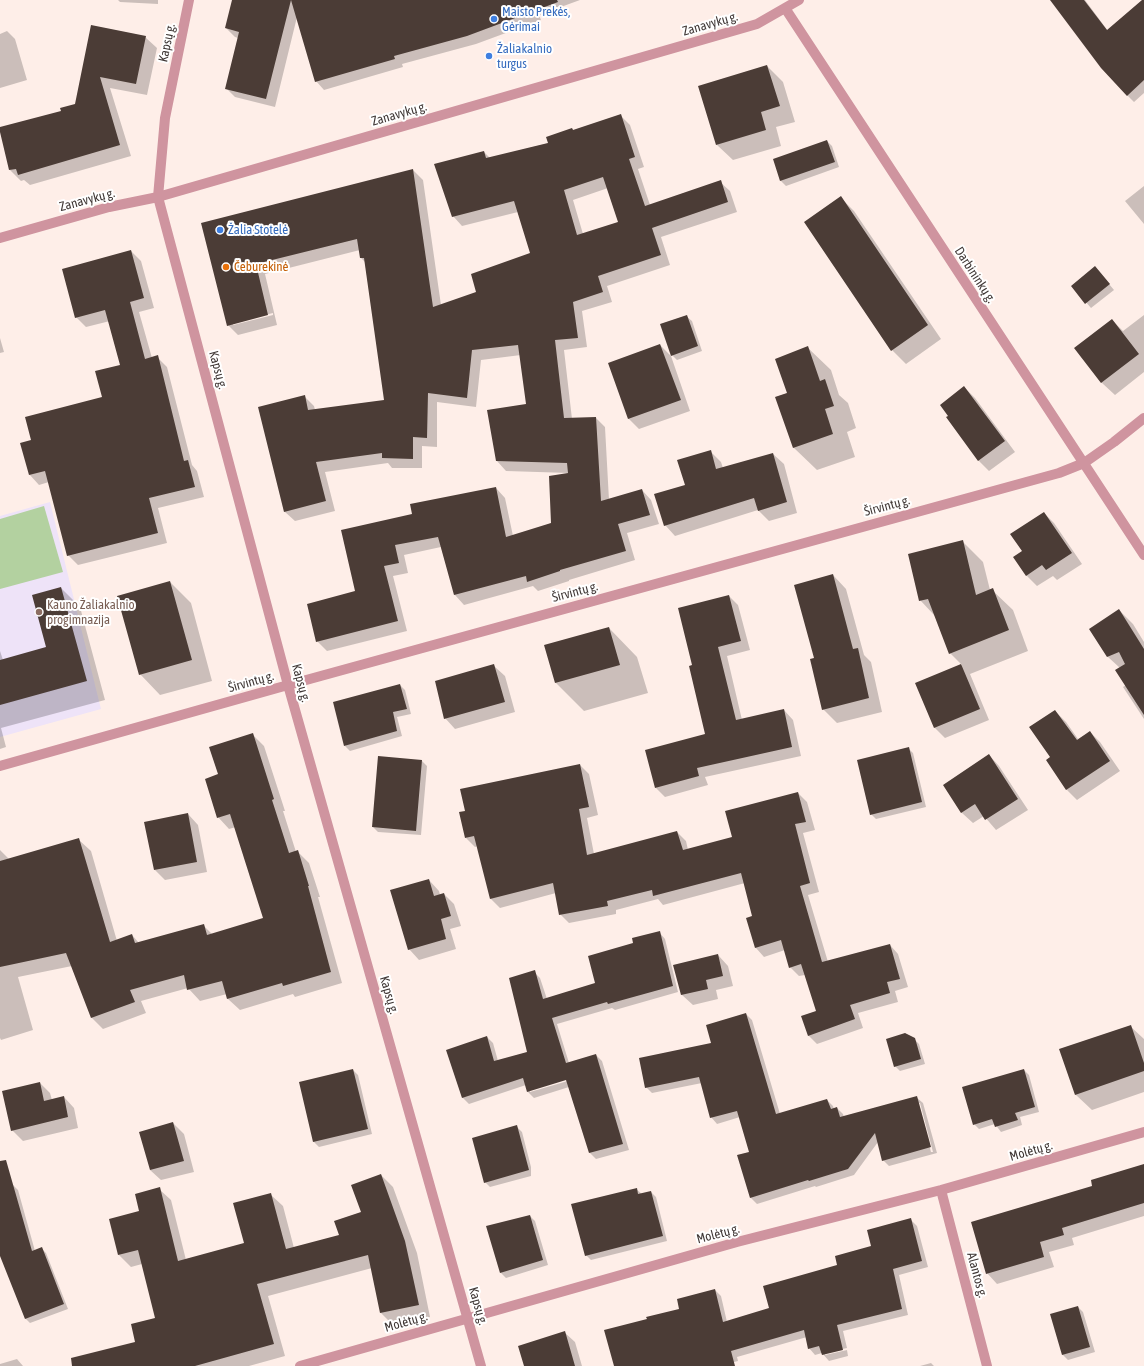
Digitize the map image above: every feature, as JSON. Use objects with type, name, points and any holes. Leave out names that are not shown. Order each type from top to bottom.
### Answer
[{"type":"street","name":"Kapsų g.","points":[[189,0],[164,118],[158,197],[288,685],[481,1366]]},
{"type":"street","name":"Zanavykų g.","points":[[0,238],[109,207],[158,197],[757,24],[799,0]]},
{"type":"street","name":"Darbininkų g.","points":[[785,8],[1144,555]]},
{"type":"street","name":"Širvintų g.","points":[[0,766],[288,685],[1059,473],[1084,463],[1144,418]]},
{"type":"street","name":"Molėtų g.","points":[[300,1366],[737,1242],[941,1190],[1144,1132]]},
{"type":"street","name":"Alantos g.","points":[[941,1190],[988,1366]]},
{"type":"shaded area","name":"Kauno Žaliakalnio progimnazija","points":[[50,502],[101,709],[0,737],[0,516]]},
{"type":"green space","points":[[44,506],[63,572],[0,589],[0,519]]},
{"type":"building","points":[[232,0],[291,0],[266,99],[225,89],[239,32],[225,28]]},
{"type":"building","points":[[291,0],[557,0],[558,2],[467,36],[394,56],[395,59],[315,82]]},
{"type":"building","points":[[1050,0],[1084,0],[1107,30],[1142,0],[1144,0],[1144,80],[1127,96],[1101,68]]},
{"type":"building","points":[[91,25],[146,36],[136,84],[100,77],[120,145],[18,175],[16,169],[9,170],[0,127],[61,111],[60,108],[75,104]]},
{"type":"building","points":[[767,65],[780,106],[761,112],[766,130],[716,145],[698,86]]},
{"type":"building","points":[[621,114],[635,157],[629,159],[645,206],[721,180],[728,202],[652,228],[661,255],[598,276],[603,292],[573,302],[578,338],[555,340],[564,418],[596,417],[601,501],[642,489],[650,515],[618,524],[626,551],[560,570],[527,582],[526,576],[454,595],[438,537],[395,545],[399,563],[384,566],[398,621],[316,642],[307,604],[355,591],[341,530],[412,514],[410,504],[496,487],[506,537],[551,523],[549,476],[568,473],[567,463],[496,461],[487,410],[526,404],[518,345],[472,350],[467,398],[428,393],[427,438],[413,437],[413,459],[382,458],[382,453],[316,462],[326,501],[284,512],[258,407],[305,395],[308,410],[384,400],[364,258],[360,258],[357,239],[256,264],[268,315],[227,326],[201,223],[413,169],[433,307],[476,292],[471,274],[530,253],[514,201],[452,217],[434,164],[484,151],[486,158],[548,143],[546,137],[572,128],[573,130]],"holes":[[[603,177],[618,222],[577,235],[564,190]]]},
{"type":"building","points":[[827,140],[835,162],[780,181],[773,159]]},
{"type":"building","points":[[841,196],[928,325],[891,351],[804,222]]},
{"type":"building","points":[[131,250],[144,298],[130,302],[145,359],[158,355],[184,461],[188,460],[195,487],[149,498],[158,533],[67,556],[45,471],[29,475],[20,443],[31,440],[25,417],[102,397],[95,371],[120,365],[105,310],[75,318],[62,269]]},
{"type":"building","points":[[1095,266],[1110,284],[1085,304],[1071,286]]},
{"type":"building","points":[[687,315],[698,346],[671,356],[660,324]]},
{"type":"building","points":[[1112,319],[1139,354],[1101,383],[1074,348]]},
{"type":"building","points":[[660,344],[681,400],[628,419],[608,363]]},
{"type":"building","points":[[808,346],[820,381],[825,379],[834,406],[825,409],[833,434],[793,448],[775,397],[787,393],[775,359]]},
{"type":"building","points":[[964,386],[1005,441],[978,461],[946,417],[948,416],[940,405]]},
{"type":"building","points":[[711,450],[716,469],[773,453],[787,502],[758,511],[754,498],[664,526],[654,494],[685,485],[677,460]]},
{"type":"building","points":[[1044,512],[1072,553],[1046,570],[1042,565],[1026,576],[1013,557],[1022,551],[1010,534]]},
{"type":"building","points":[[963,540],[976,595],[993,588],[1009,630],[949,654],[928,599],[919,601],[908,554]]},
{"type":"building","points":[[833,574],[853,649],[858,648],[869,698],[822,710],[810,659],[814,658],[794,585]]},
{"type":"building","points":[[170,581],[192,660],[139,675],[117,596]]},
{"type":"building","points":[[61,587],[87,681],[0,705],[0,660],[46,647],[32,595]]},
{"type":"building","points":[[729,595],[741,641],[718,647],[736,720],[784,709],[792,747],[697,768],[699,776],[655,788],[645,750],[705,734],[689,666],[692,665],[678,608]]},
{"type":"building","points":[[1119,609],[1144,649],[1144,715],[1115,670],[1125,664],[1119,652],[1107,657],[1089,629]]},
{"type":"building","points":[[609,627],[620,665],[555,683],[544,645]]},
{"type":"building","points":[[494,664],[505,702],[444,719],[435,681]]},
{"type":"building","points":[[961,664],[980,709],[934,728],[915,683]]},
{"type":"building","points":[[400,684],[407,709],[393,712],[397,731],[344,746],[333,702]]},
{"type":"building","points":[[1055,710],[1077,740],[1090,731],[1110,761],[1066,790],[1046,760],[1050,757],[1029,727]]},
{"type":"building","points":[[253,733],[289,853],[298,850],[309,886],[331,972],[283,986],[282,983],[227,999],[222,981],[187,990],[184,975],[130,990],[135,1002],[91,1018],[66,953],[0,967],[0,861],[79,838],[110,942],[132,934],[135,943],[204,924],[207,935],[263,918],[230,814],[217,818],[205,779],[218,774],[209,747]]},
{"type":"building","points":[[909,747],[922,802],[870,815],[857,760]]},
{"type":"building","points":[[989,754],[1018,799],[985,820],[975,804],[961,813],[943,785]]},
{"type":"building","points":[[378,756],[422,760],[416,831],[372,827]]},
{"type":"building","points":[[580,764],[589,807],[579,809],[587,855],[677,831],[683,850],[732,837],[725,811],[798,792],[806,822],[795,824],[810,883],[800,886],[822,962],[890,944],[900,979],[887,982],[890,993],[850,1005],[855,1019],[808,1036],[801,1016],[816,1011],[801,964],[789,968],[781,940],[755,948],[746,918],[752,916],[741,873],[653,896],[652,890],[607,901],[608,906],[559,915],[553,883],[490,899],[474,836],[465,838],[459,812],[465,811],[460,789]]},
{"type":"building","points":[[188,813],[197,862],[154,870],[144,822]]},
{"type":"building","points":[[429,879],[434,896],[444,893],[451,916],[441,919],[446,939],[408,950],[390,890]]},
{"type":"building","points":[[660,931],[673,986],[608,1004],[607,1002],[552,1018],[566,1063],[596,1054],[623,1144],[589,1153],[566,1080],[527,1092],[523,1078],[462,1098],[446,1050],[487,1036],[494,1061],[527,1052],[509,978],[535,970],[543,999],[595,983],[588,956],[633,943],[632,938]]},
{"type":"building","points":[[718,954],[723,976],[706,980],[708,989],[681,995],[673,965]]},
{"type":"building","points":[[746,1013],[776,1114],[827,1099],[831,1109],[837,1107],[840,1117],[917,1096],[931,1147],[882,1161],[875,1133],[848,1169],[750,1198],[737,1155],[749,1152],[737,1111],[710,1118],[699,1077],[645,1088],[639,1058],[711,1043],[706,1025]]},
{"type":"building","points":[[1131,1025],[1144,1063],[1144,1071],[1075,1095],[1059,1049]]},
{"type":"building","points":[[905,1033],[915,1038],[921,1059],[894,1067],[886,1039]]},
{"type":"building","points":[[353,1069],[368,1129],[313,1142],[299,1082]]},
{"type":"building","points":[[1024,1069],[1035,1107],[1015,1113],[1018,1120],[995,1127],[992,1119],[973,1125],[962,1087]]},
{"type":"building","points":[[40,1082],[44,1101],[64,1096],[68,1117],[11,1131],[2,1091]]},
{"type":"building","points":[[173,1122],[184,1161],[150,1170],[139,1132]]},
{"type":"building","points":[[517,1125],[529,1170],[484,1183],[472,1138]]},
{"type":"building","points":[[6,1160],[32,1251],[42,1247],[64,1304],[25,1319],[0,1256],[0,1161]]},
{"type":"building","points":[[1144,1164],[1144,1203],[1062,1228],[1064,1235],[1040,1242],[1044,1257],[986,1274],[971,1222],[1092,1186],[1091,1180]]},
{"type":"building","points":[[381,1174],[405,1241],[419,1305],[380,1313],[368,1255],[257,1284],[274,1344],[195,1366],[72,1366],[71,1358],[135,1342],[131,1324],[155,1318],[138,1250],[118,1255],[109,1219],[139,1211],[135,1194],[160,1187],[178,1261],[244,1243],[233,1203],[271,1193],[286,1249],[339,1235],[334,1221],[361,1212],[351,1185]]},
{"type":"building","points":[[637,1188],[638,1194],[651,1191],[663,1236],[585,1256],[571,1204]]},
{"type":"building","points":[[530,1215],[543,1260],[500,1273],[486,1226]]},
{"type":"building","points":[[911,1218],[922,1261],[893,1269],[902,1309],[837,1325],[843,1350],[822,1355],[819,1346],[808,1349],[804,1330],[731,1351],[735,1366],[614,1366],[604,1330],[679,1309],[677,1299],[715,1289],[723,1322],[769,1308],[763,1286],[837,1265],[835,1256],[871,1246],[867,1230]]},
{"type":"building","points":[[1078,1306],[1090,1347],[1062,1355],[1050,1314]]},
{"type":"building","points":[[565,1331],[575,1366],[524,1366],[518,1346]]},
{"type":"place","name":"Maisto Prekės, Gėrimai","points":[[494,19]]},
{"type":"place","name":"Žaliakalnio turgus","points":[[489,56]]},
{"type":"place","name":"Žalia Stotelė","points":[[220,230]]},
{"type":"place","name":"Čeburekinė","points":[[226,267]]},
{"type":"place","name":"Kauno Žaliakalnio progimnazija","points":[[39,612]]}]
